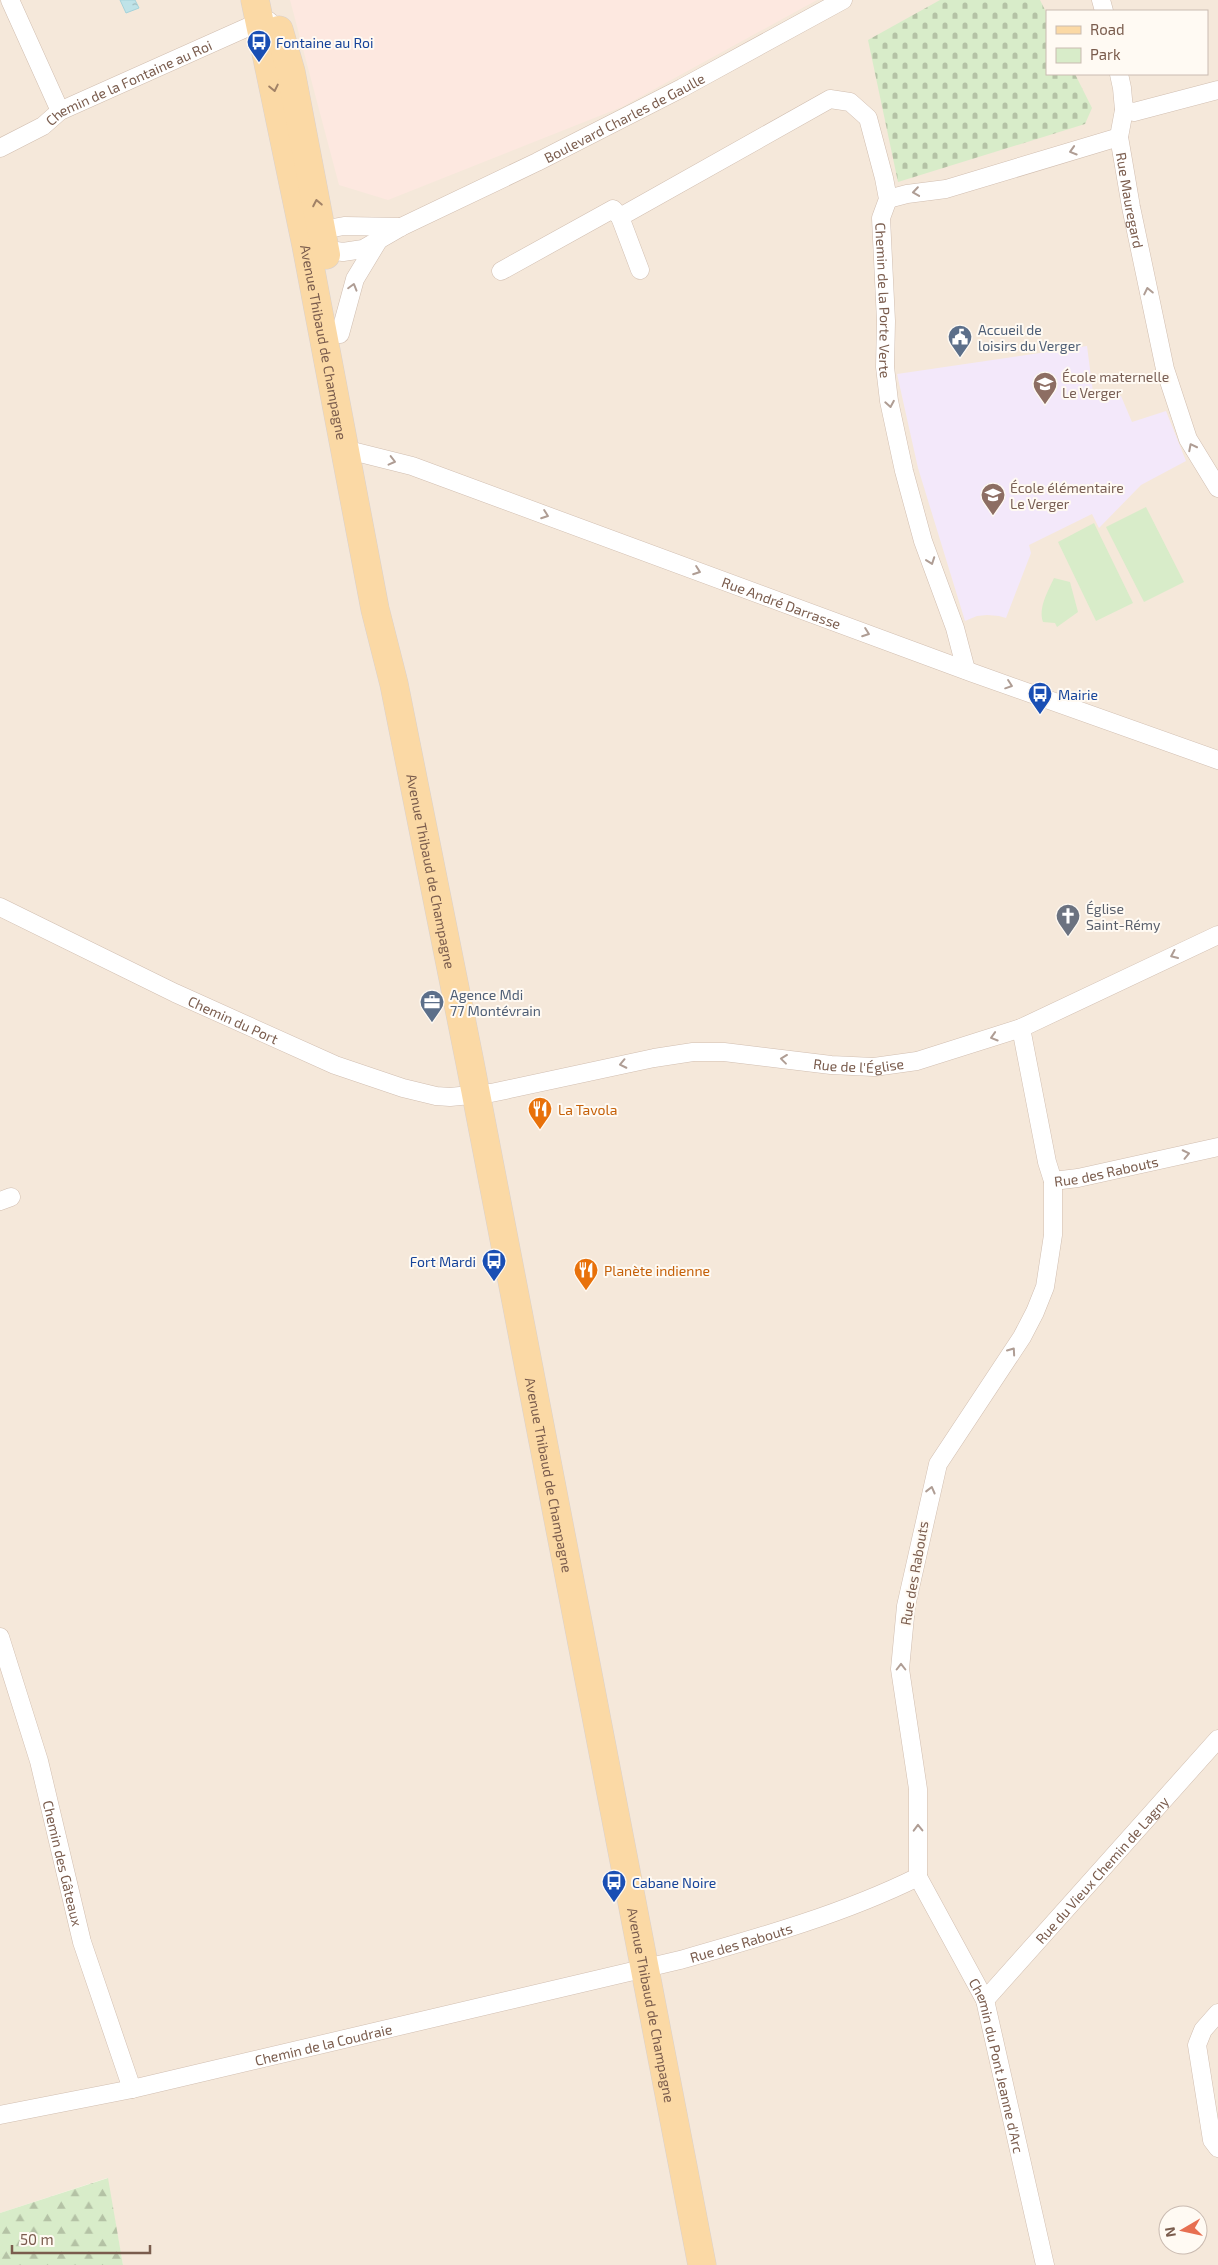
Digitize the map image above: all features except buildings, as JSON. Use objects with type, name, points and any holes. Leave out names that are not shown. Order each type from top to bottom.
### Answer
[{"type":"main road","name":"Avenue Thibaud de Champagne","points":[[266,11],[340,334],[352,451]]},
{"type":"main road","name":"Avenue Thibaud de Champagne","points":[[318,242],[352,451],[375,609],[394,684],[476,1095],[702,2265]]},
{"type":"street","points":[[10,0],[60,111]]},
{"type":"street","name":"Boulevard Charles de Gaulle","points":[[318,242],[343,252],[363,249],[401,227],[529,166],[682,88],[843,0]]},
{"type":"street","name":"Chemin de la Fontaine au Roi","points":[[0,148],[43,126],[60,111],[248,26],[266,11]]},
{"type":"street","points":[[1119,75],[1124,110],[1119,137]]},
{"type":"street","points":[[1124,110],[1141,110],[1218,90]]},
{"type":"street","name":"Chemin de la Porte Verte","points":[[620,217],[830,99],[850,102],[868,118],[888,199],[881,218],[886,321],[885,367],[889,401],[904,471],[923,540],[955,628],[966,670]]},
{"type":"street","name":"Rue Mauregard","points":[[888,199],[907,194],[946,189],[1119,137],[1131,207],[1171,393],[1188,439],[1218,488]]},
{"type":"street","points":[[501,271],[613,209],[620,217],[640,270]]},
{"type":"street","name":"Boulevard Charles de Gaulle","points":[[318,242],[344,226],[401,227]]},
{"type":"street","name":"Boulevard Charles de Gaulle","points":[[340,334],[356,279],[378,241]]},
{"type":"street","name":"Rue André Darrasse","points":[[352,451],[412,466],[966,670],[1218,760]]},
{"type":"street","name":"Chemin du Port","points":[[0,907],[175,993],[335,1065],[403,1088],[436,1096],[476,1095]]},
{"type":"street","name":"Rue de l'Église","points":[[476,1095],[654,1058],[693,1052],[724,1052],[831,1065],[874,1067],[917,1061],[1021,1028],[1218,935]]},
{"type":"street","points":[[1021,1028],[1046,1162],[1053,1181]]},
{"type":"street","name":"Rue des Rabouts","points":[[645,1968],[768,1935],[877,1897],[918,1877],[918,1789],[900,1669],[906,1606],[938,1464],[1022,1337],[1035,1312],[1045,1286],[1053,1235],[1053,1181],[1078,1178],[1218,1147]]},
{"type":"street","name":"Chemin des Gâteaux","points":[[0,1636],[39,1761],[82,1942],[132,2089]]},
{"type":"street","name":"Rue du Vieux Chemin de Lagny","points":[[984,2000],[1218,1739]]},
{"type":"street","name":"Chemin du Pont Jeanne d'Arc","points":[[918,1877],[984,2000],[1045,2265]]},
{"type":"street","name":"Chemin de la Coudraie","points":[[0,2115],[132,2089],[645,1968]]},
{"type":"street","points":[[1218,2013],[1203,2030],[1197,2045],[1212,2140],[1218,2148]]},
{"type":"shaded area","points":[[0,0],[1218,0],[1218,2265],[123,2265],[107,2178],[0,2213]]},
{"type":"shaded area","points":[[290,0],[817,0],[622,107],[388,200],[339,185]]},
{"type":"shaded area","points":[[1087,346],[1094,400],[1121,396],[1132,422],[1166,411],[1186,461],[1141,485],[1099,528],[1092,514],[1029,545],[1031,553],[1006,618],[987,615],[977,616],[965,621],[918,468],[897,374]]},
{"type":"green space","points":[[940,0],[1040,0],[1046,12],[1046,75],[1076,75],[1092,108],[1085,124],[898,182],[868,40]]},
{"type":"green space","points":[[1146,507],[1184,582],[1144,602],[1106,527]]},
{"type":"green space","points":[[1094,523],[1133,603],[1096,621],[1058,542]]},
{"type":"green space","points":[[1054,578],[1070,582],[1078,612],[1057,627],[1055,623],[1043,622],[1042,617],[1044,600]]},
{"type":"green space","points":[[108,2178],[123,2265],[0,2265],[0,2213]]},
{"type":"water","points":[[120,0],[135,0],[139,8],[126,13]]},
{"type":"place","name":"Fontaine au Roi","points":[[259,63]]},
{"type":"place","name":"Accueil de loisirs du Verger","points":[[960,358]]},
{"type":"place","name":"École maternelle Le Verger","points":[[1045,405]]},
{"type":"place","name":"École élémentaire Le Verger","points":[[993,516]]},
{"type":"place","name":"Mairie","points":[[1040,715]]},
{"type":"place","name":"Église Saint-Rémy","points":[[1068,937]]},
{"type":"place","name":"Agence Mdi 77 Montévrain","points":[[432,1023]]},
{"type":"place","name":"La Tavola","points":[[540,1130]]},
{"type":"place","name":"Fort Mardi","points":[[494,1282]]},
{"type":"place","name":"Planète indienne","points":[[586,1291]]},
{"type":"place","name":"Cabane Noire","points":[[614,1903]]}]
